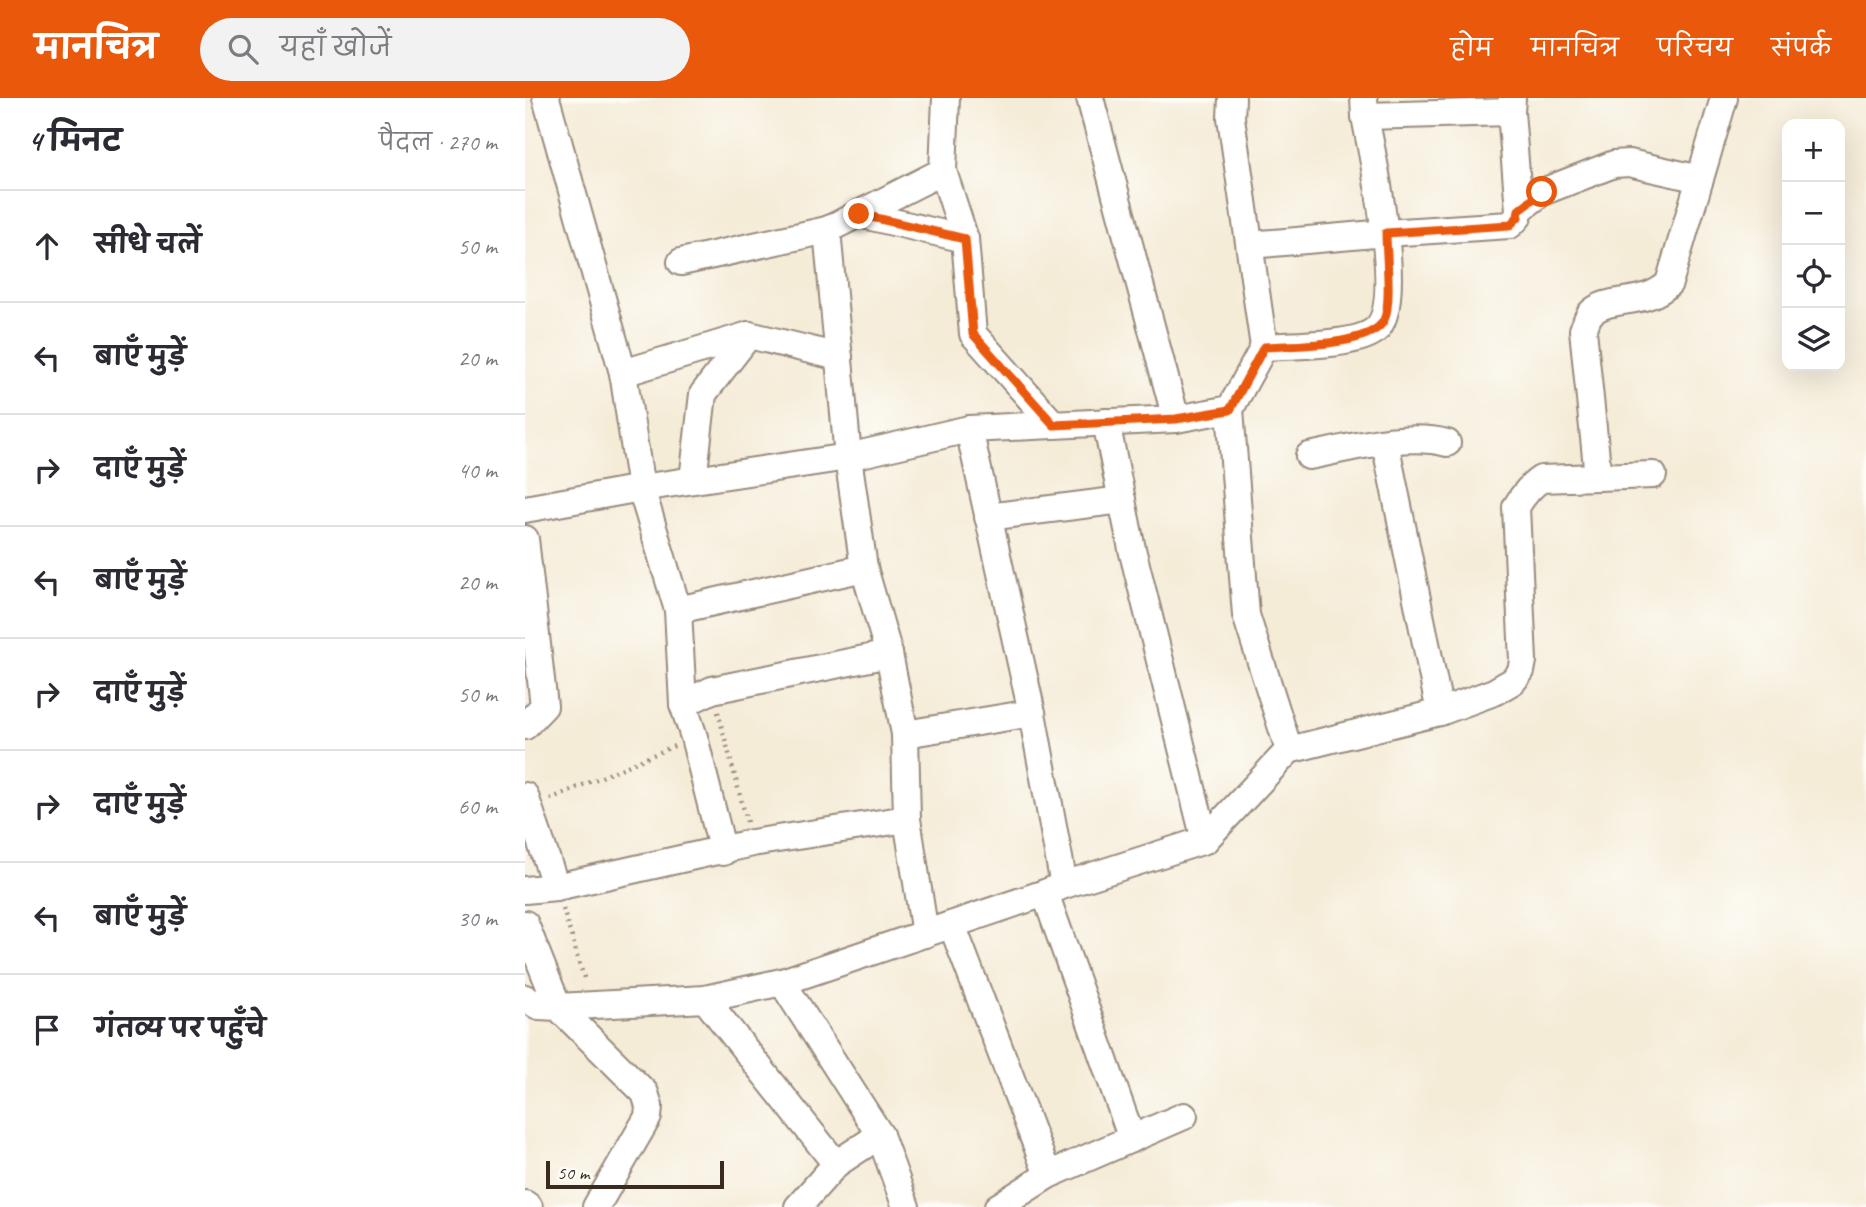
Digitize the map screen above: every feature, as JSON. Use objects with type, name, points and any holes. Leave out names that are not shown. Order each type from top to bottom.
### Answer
[{"type":"street","points":[[546,98],[623,373],[641,488],[678,610],[683,704],[723,852]]},
{"type":"street","points":[[946,98],[943,171],[965,239],[973,334],[1054,425]]},
{"type":"street","points":[[1090,98],[1176,419]]},
{"type":"street","points":[[1232,98],[1231,118],[1264,347],[1230,410],[1246,615],[1289,750]]},
{"type":"street","points":[[1598,477],[1583,330],[1590,314],[1605,305],[1646,298],[1661,292],[1669,284],[1724,98]]},
{"type":"street","points":[[1250,245],[1386,233],[1502,227],[1514,222],[1519,210],[1511,105],[1364,107],[1386,233],[1387,305],[1383,321],[1374,331],[1336,342],[1264,347]]},
{"type":"street","points":[[1519,210],[1542,192],[1614,164],[1629,163],[1700,179]]},
{"type":"street","points":[[681,262],[827,230],[943,171]]},
{"type":"street","points":[[859,214],[965,239]]},
{"type":"street","points":[[827,230],[848,457],[864,568],[889,654],[905,734],[907,819],[926,934]]},
{"type":"street","points":[[623,373],[749,335],[839,357]]},
{"type":"street","points":[[693,480],[703,394],[749,335]]},
{"type":"street","points":[[525,509],[641,488],[848,457],[969,429],[1176,419],[1230,410]]},
{"type":"street","points":[[1106,422],[1159,660],[1205,840]]},
{"type":"street","points":[[969,429],[1032,713],[1054,889],[1132,1139]]},
{"type":"street","points":[[1309,456],[1385,442],[1435,440],[1447,443]]},
{"type":"street","points":[[1385,442],[1440,712]]},
{"type":"street","points":[[537,1009],[705,999],[782,982],[1205,840],[1289,750],[1440,712],[1494,692],[1513,681],[1521,671],[1523,661],[1516,507],[1522,498],[1531,486],[1541,479],[1653,475]]},
{"type":"street","points":[[988,517],[1122,500]]},
{"type":"street","points":[[525,539],[535,710],[525,726]]},
{"type":"street","points":[[678,610],[864,568]]},
{"type":"street","points":[[683,704],[712,690],[889,654]]},
{"type":"street","points":[[905,734],[1032,713]]},
{"type":"street","points":[[527,802],[557,887]]},
{"type":"street","points":[[525,890],[557,887],[752,844],[907,819]]},
{"type":"street","points":[[525,925],[537,1009],[645,1093],[649,1106],[648,1116],[596,1207]]},
{"type":"street","points":[[952,925],[1048,1175]]},
{"type":"street","points":[[782,982],[880,1135],[906,1207]]},
{"type":"street","points":[[705,999],[836,1164]]},
{"type":"street","points":[[998,1207],[1048,1175],[1184,1116]]},
{"type":"street","points":[[798,1207],[836,1164],[880,1135]]},
{"type":"path","points":[[712,690],[752,844]]},
{"type":"path","points":[[527,802],[694,737]]},
{"type":"path","points":[[557,887],[592,1005]]},
{"type":"route","points":[[859,214],[965,239],[973,334],[1054,425],[1176,419],[1230,410],[1264,347],[1336,342],[1359,337],[1374,331],[1383,321],[1387,305],[1386,233],[1510,225],[1518,217],[1519,210],[1542,192]]}]
